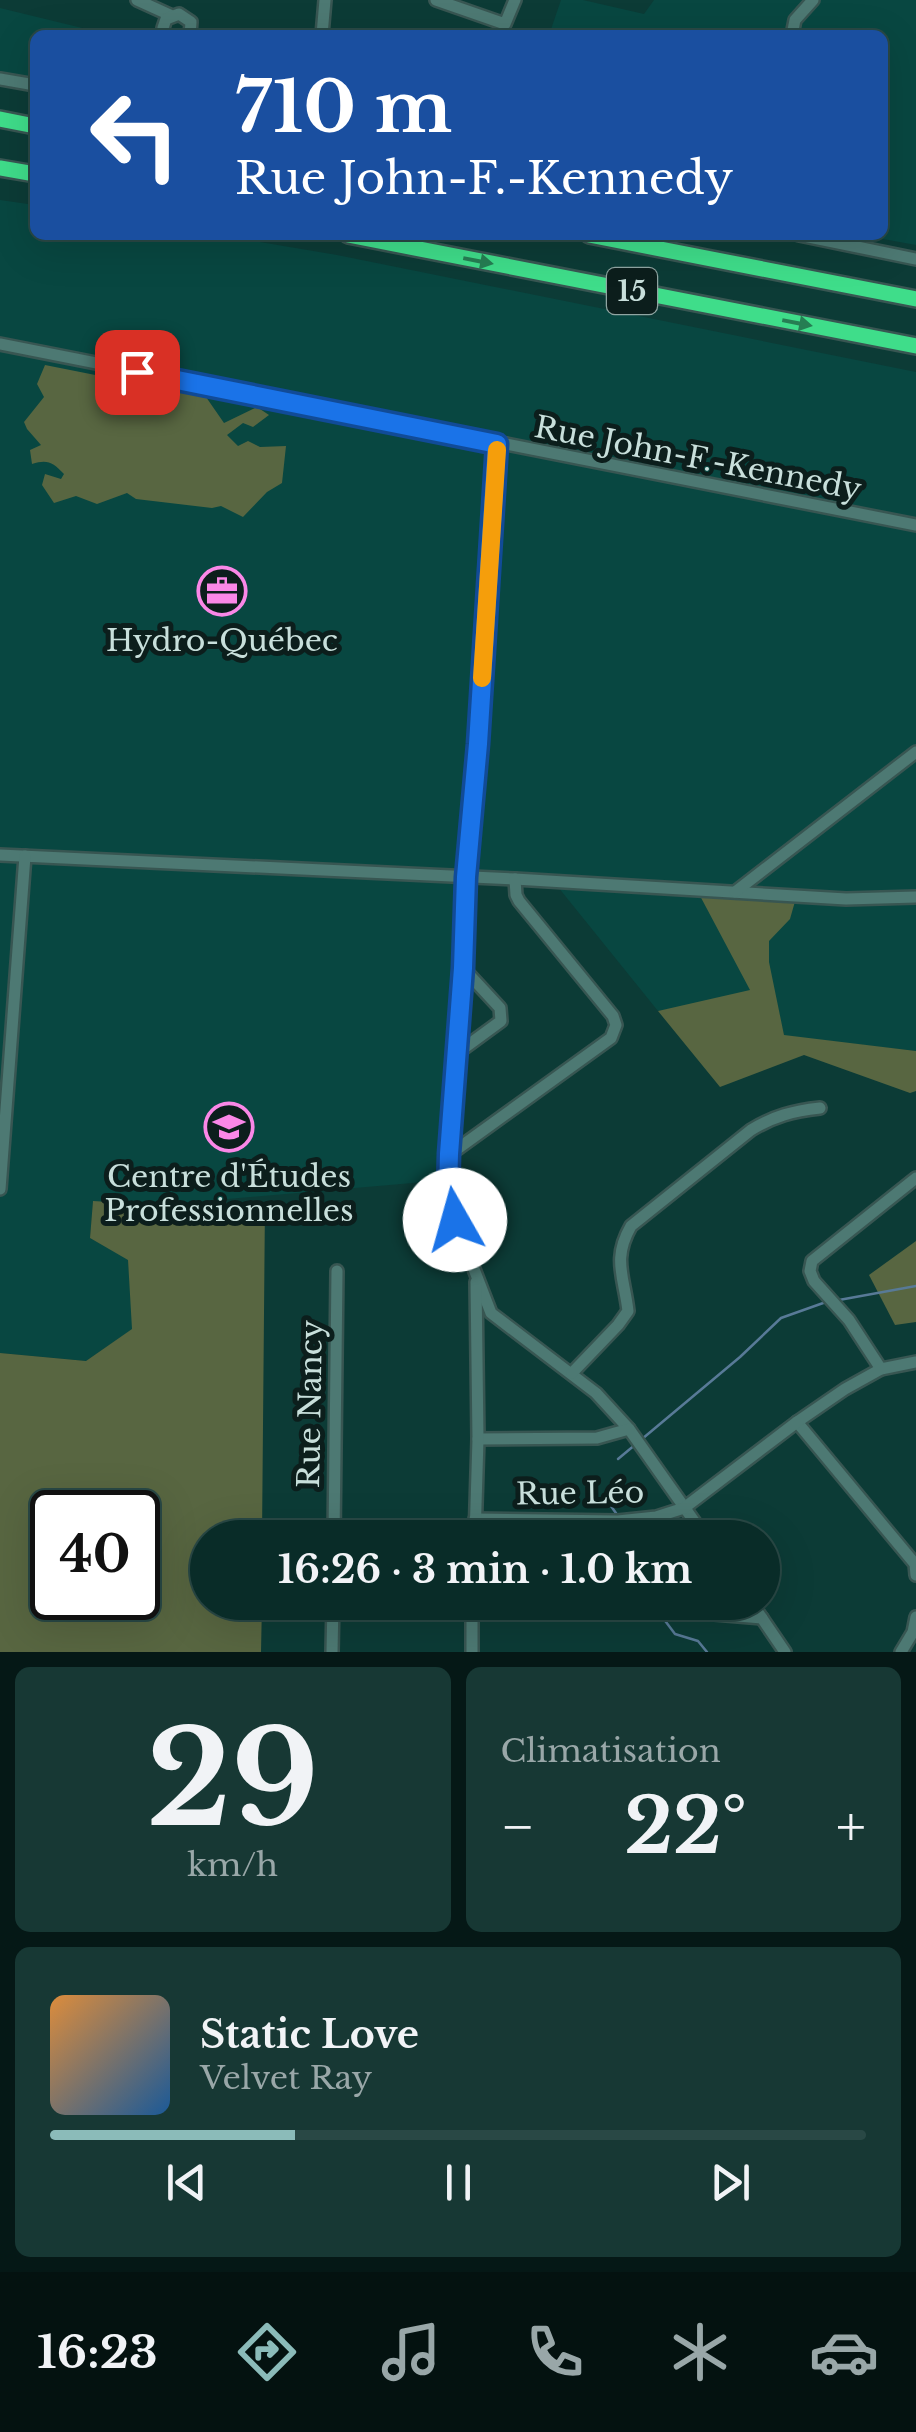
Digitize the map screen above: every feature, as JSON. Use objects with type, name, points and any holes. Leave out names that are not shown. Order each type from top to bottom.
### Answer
[{"type":"highway","points":[[0,120],[30,125]]},
{"type":"highway","points":[[0,168],[30,173]]},
{"type":"highway","name":"15","points":[[374,240],[916,346]]},
{"type":"highway","name":"15","points":[[615,240],[916,299]]},
{"type":"street","points":[[138,0],[170,16],[180,14],[188,18],[191,30]]},
{"type":"street","points":[[322,30],[325,0]]},
{"type":"street","points":[[436,0],[505,24],[515,0]]},
{"type":"street","points":[[793,30],[794,20],[813,0]]},
{"type":"street","points":[[164,30],[170,16]]},
{"type":"street","points":[[0,79],[30,84]]},
{"type":"street","points":[[824,240],[916,259]]},
{"type":"street","name":"Rue John-F.-Kennedy","points":[[0,344],[916,526]]},
{"type":"street","points":[[497,444],[448,1192],[492,1313],[596,1393],[629,1429],[693,1520]]},
{"type":"street","points":[[735,892],[916,752]]},
{"type":"street","points":[[0,855],[515,879],[846,900],[916,897]]},
{"type":"street","points":[[0,1188],[26,856]]},
{"type":"street","points":[[449,1154],[612,1038],[616,1026],[613,1016],[519,901],[515,879]]},
{"type":"street","points":[[456,1054],[501,1021],[500,1008],[463,968]]},
{"type":"street","points":[[572,1373],[628,1311],[620,1269],[621,1244],[631,1226],[770,1118],[820,1108]]},
{"type":"street","points":[[881,1369],[810,1271],[812,1261],[916,1178]]},
{"type":"street","name":"Rue Nancy","points":[[334,1520],[337,1271]]},
{"type":"street","points":[[475,1519],[476,1274]]},
{"type":"street","points":[[684,1508],[845,1390],[881,1369],[916,1362]]},
{"type":"street","points":[[797,1422],[915,1564],[916,1574]]},
{"type":"street","points":[[478,1439],[597,1438],[629,1429]]},
{"type":"street","name":"Rue Léo","points":[[475,1519],[618,1522],[684,1508]]},
{"type":"street","points":[[901,1652],[913,1632],[916,1617]]},
{"type":"street","points":[[332,1652],[333,1620]]},
{"type":"street","points":[[472,1652],[473,1620]]},
{"type":"street","points":[[763,1620],[785,1652]]},
{"type":"shaded area","points":[[561,0],[583,0],[644,14],[654,0],[916,0],[916,245],[888,240],[888,30],[551,30]]},
{"type":"shaded area","points":[[0,8],[90,30],[30,30],[30,79],[0,74]]},
{"type":"shaded area","points":[[0,200],[30,204],[30,240],[248,240],[916,372],[916,1051],[784,1036],[774,990],[658,1011],[558,887],[466,877],[447,1180],[159,1205],[93,1202],[90,1238],[128,1259],[133,1329],[86,1361],[0,1353]]},
{"type":"green space","points":[[45,365],[206,397],[224,423],[257,407],[269,415],[253,427],[243,423],[227,435],[238,446],[248,441],[260,447],[286,446],[282,483],[267,492],[243,517],[221,506],[136,499],[127,493],[97,504],[76,496],[54,503],[42,485],[45,474],[61,479],[64,474],[50,463],[32,464],[30,450],[41,445],[24,422],[44,397],[37,384]]},
{"type":"green space","points":[[698,892],[796,898],[790,919],[769,941],[769,962],[784,1035],[916,1051],[916,1091],[910,1093],[804,1055],[720,1087],[658,1011],[750,990]]},
{"type":"green space","points":[[93,1201],[159,1205],[265,1202],[262,1520],[190,1520],[190,1620],[262,1620],[261,1652],[0,1652],[0,1353],[86,1361],[132,1329],[128,1260],[90,1238]]},
{"type":"green space","points":[[916,1241],[916,1322],[895,1325],[869,1275]]},
{"type":"waterway","points":[[839,1300],[916,1286]]},
{"type":"waterway","points":[[642,1439],[781,1318],[826,1302]]},
{"type":"waterway","points":[[618,1459],[636,1444]]},
{"type":"waterway","points":[[606,1499],[618,1516]]},
{"type":"waterway","points":[[664,1620],[675,1634],[698,1641],[707,1652]]},
{"type":"slow traffic","points":[[482,678],[497,450]]},
{"type":"place","name":"Hydro-Québec","points":[[222,591]]},
{"type":"place","name":"Centre d'Études Professionnelles","points":[[229,1127]]},
{"type":"route","points":[[137,372],[497,444],[449,1154],[448,1192],[455,1220]]}]
